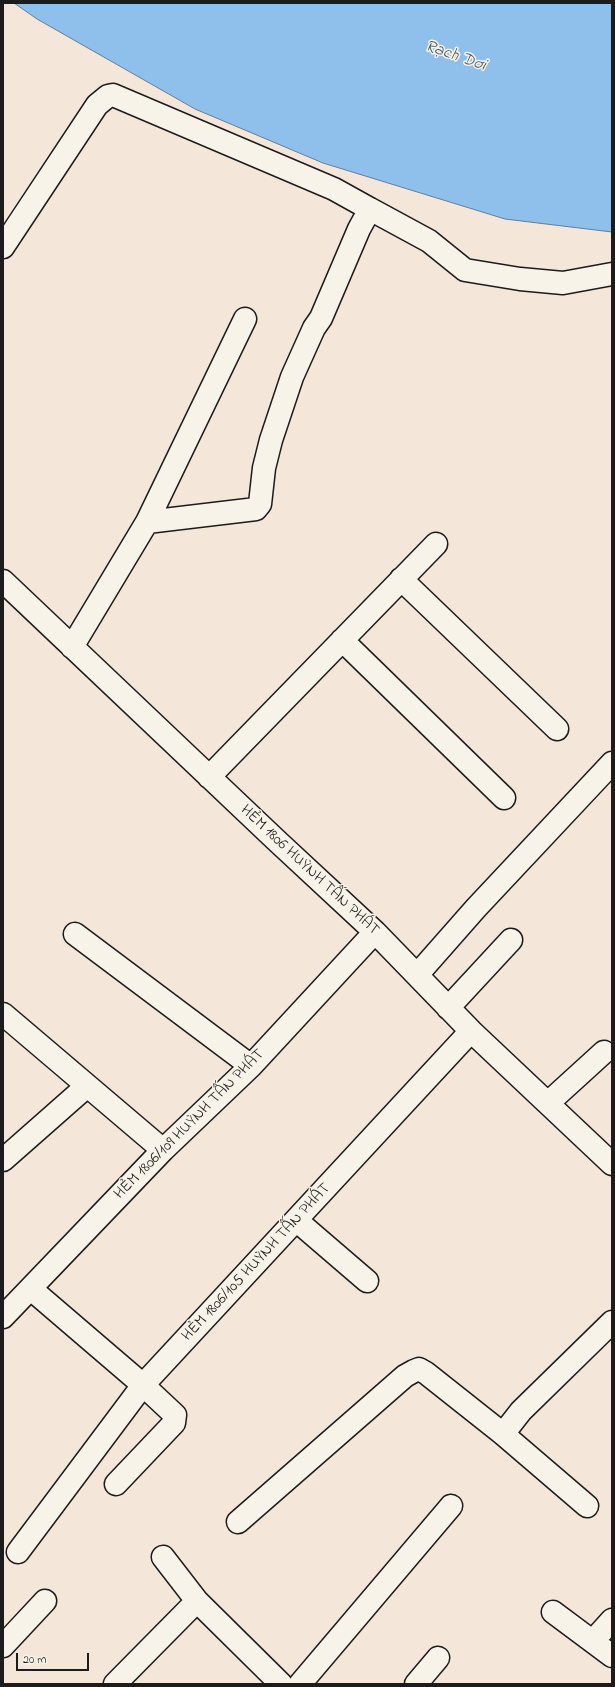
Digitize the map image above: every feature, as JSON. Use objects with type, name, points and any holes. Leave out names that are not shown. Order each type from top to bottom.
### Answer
[{"type":"street","points":[[3,247],[97,105],[108,96],[113,95],[334,189],[429,241],[465,270],[520,279],[563,283],[612,274]]},
{"type":"street","points":[[147,522],[256,509],[260,504],[264,468],[271,440],[292,377],[314,328],[321,318],[359,229],[370,209]]},
{"type":"street","points":[[72,647],[147,522],[245,319]]},
{"type":"street","points":[[209,777],[436,544]]},
{"type":"street","points":[[402,579],[556,729]]},
{"type":"street","name":"HẺM 1806 HUỲNH TẤN PHÁT","points":[[3,581],[375,932],[471,1031],[612,1164]]},
{"type":"street","points":[[342,640],[504,798]]},
{"type":"street","points":[[417,975],[476,908],[612,763]]},
{"type":"street","name":"HẺM 1806/109 HUỲNH TẤN PHÁT","points":[[3,1317],[163,1150],[251,1066],[375,932]]},
{"type":"street","points":[[74,934],[251,1066]]},
{"type":"street","points":[[448,1008],[511,940]]},
{"type":"street","points":[[3,1014],[163,1150]]},
{"type":"street","name":"HẺM 1806/105 HUỲNH TẤN PHÁT","points":[[18,1552],[143,1385],[471,1031]]},
{"type":"street","points":[[548,1103],[604,1052]]},
{"type":"street","points":[[3,1160],[87,1086]]},
{"type":"street","points":[[296,1220],[366,1281]]},
{"type":"street","points":[[31,1289],[143,1385],[175,1415],[174,1423],[116,1484]]},
{"type":"street","points":[[503,1434],[521,1411],[612,1322]]},
{"type":"street","points":[[238,1522],[301,1466],[414,1370],[419,1370],[426,1373],[503,1434],[587,1506]]},
{"type":"street","points":[[300,1684],[451,1506]]},
{"type":"street","points":[[163,1557],[197,1601],[281,1684]]},
{"type":"street","points":[[115,1684],[197,1601]]},
{"type":"street","points":[[3,1646],[45,1602]]},
{"type":"street","points":[[553,1612],[612,1656]]},
{"type":"street","points":[[593,1641],[612,1620]]},
{"type":"street","points":[[416,1684],[438,1658]]},
{"type":"water","name":"Rạch Dơi","points":[[14,3],[612,3],[612,232],[505,219],[323,163],[195,109],[37,19]]}]
